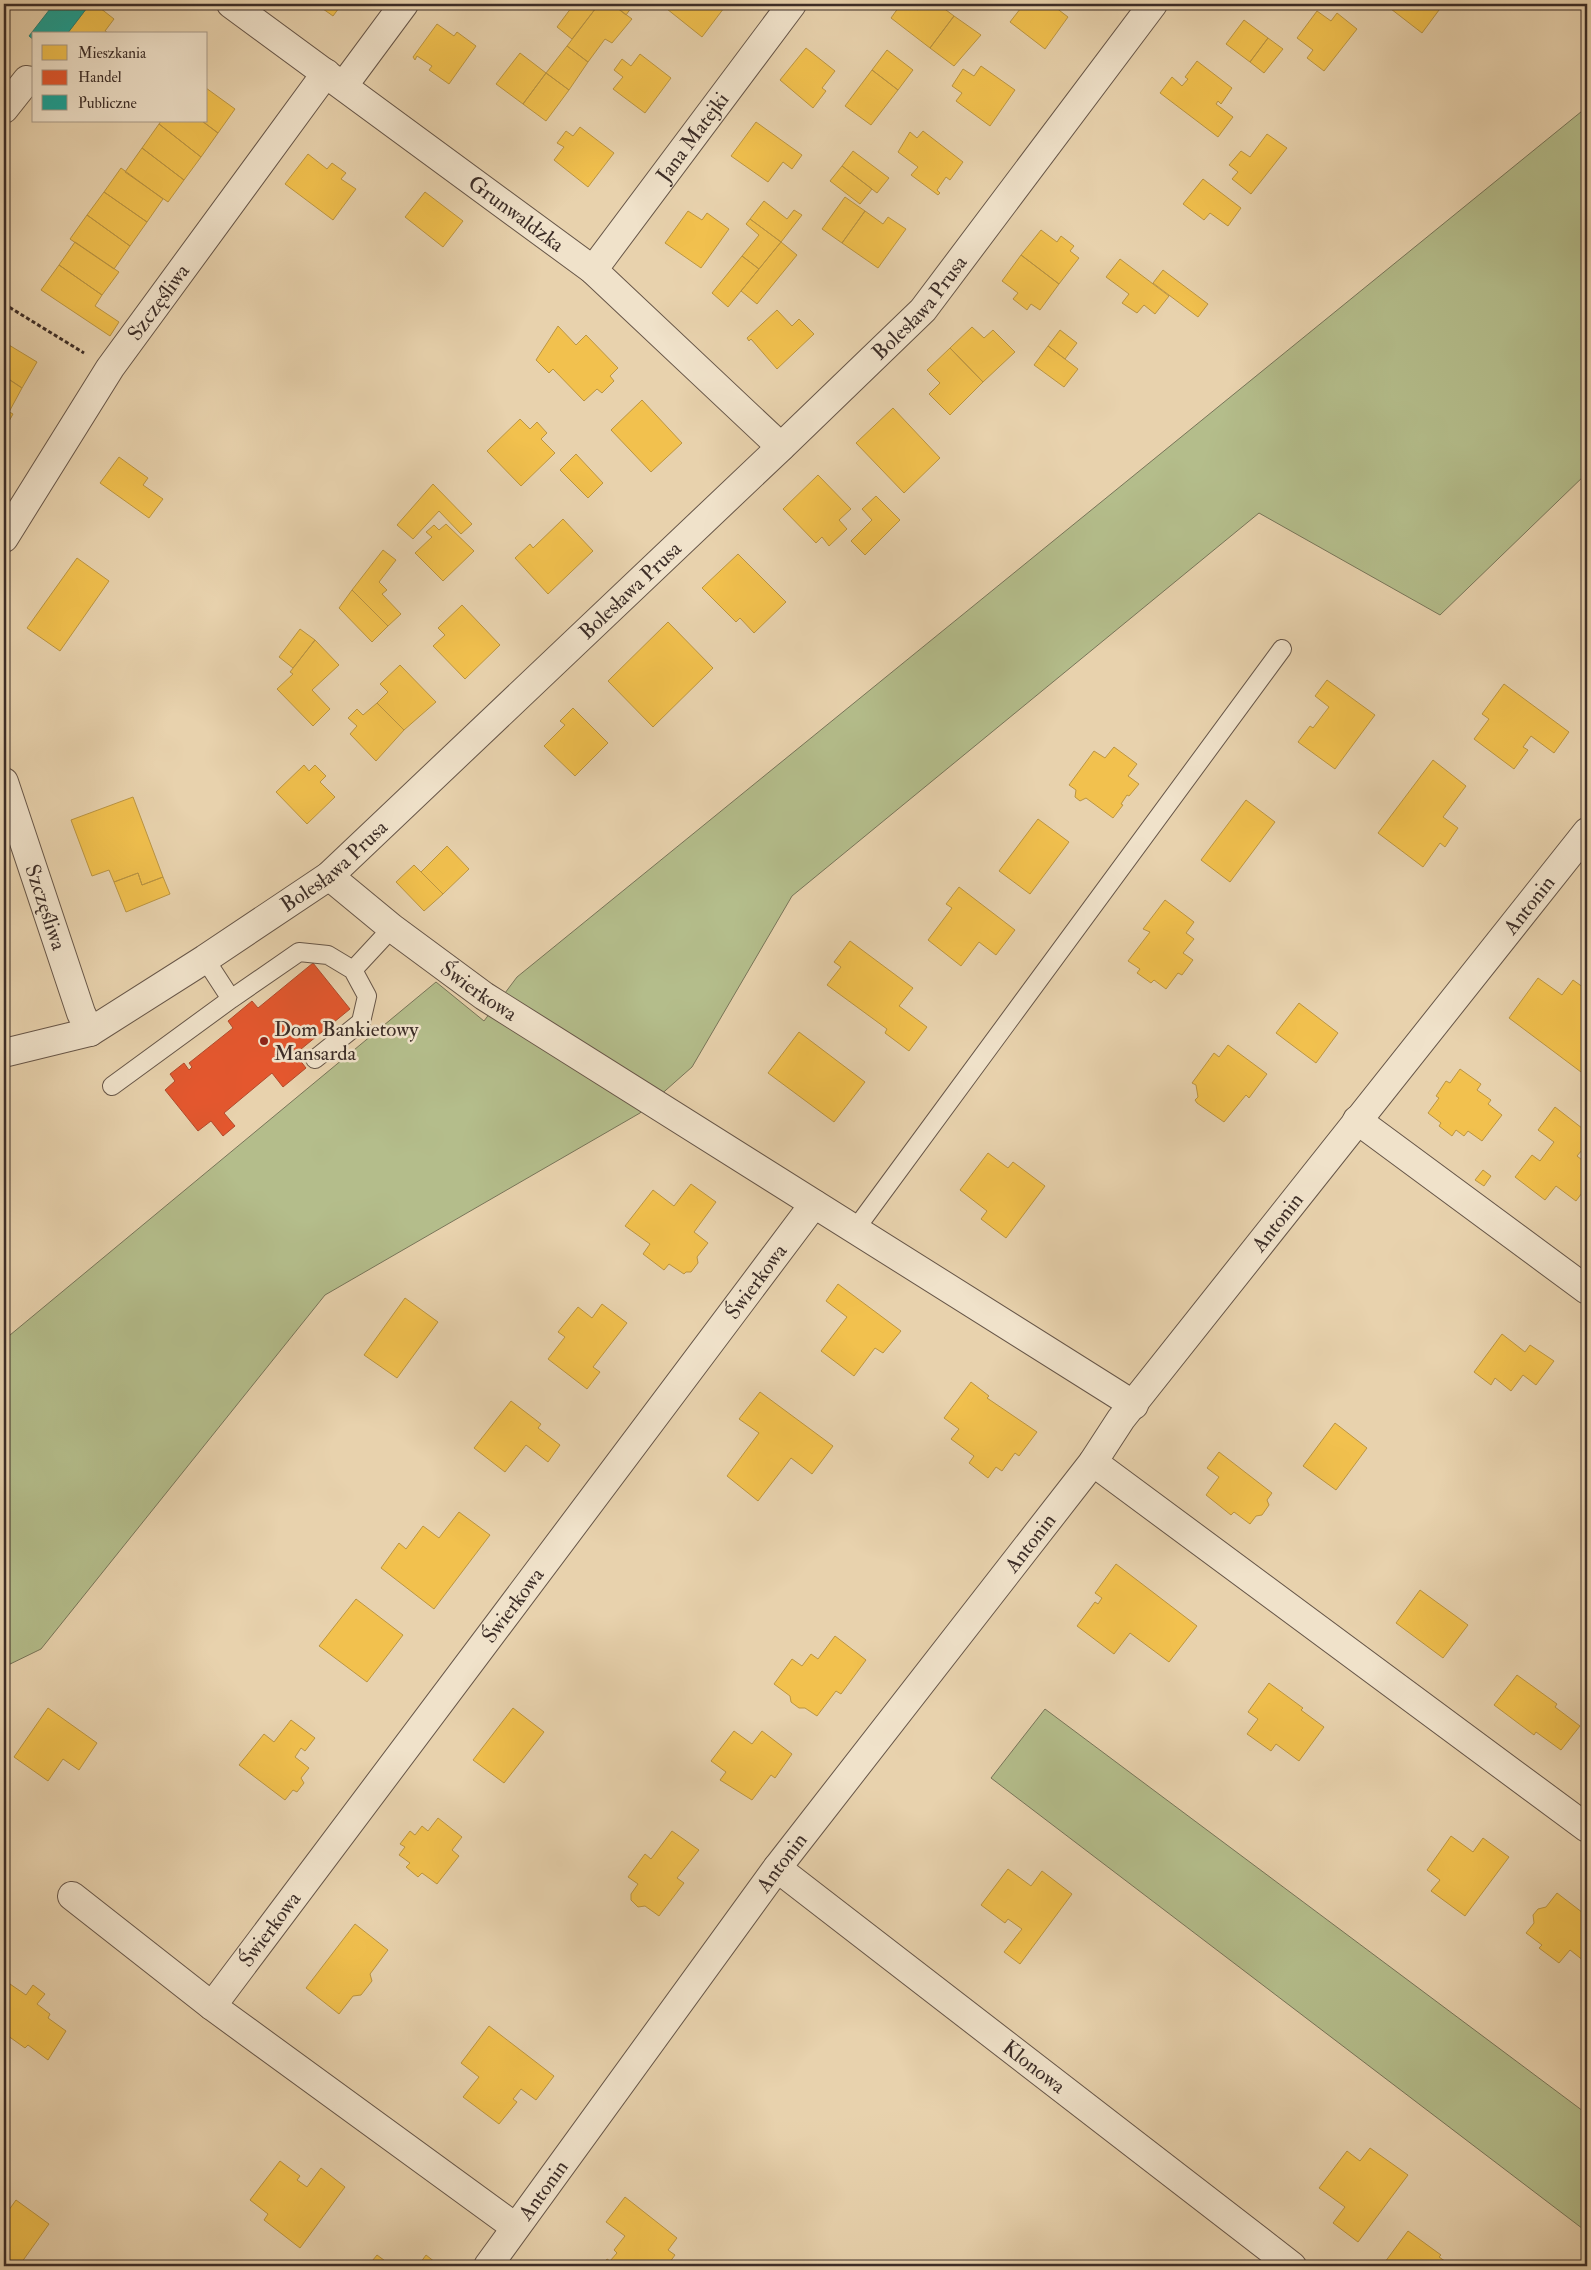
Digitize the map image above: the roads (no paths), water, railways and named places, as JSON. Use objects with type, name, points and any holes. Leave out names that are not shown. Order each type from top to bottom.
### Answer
[{"type":"street","name":"Grunwaldzka","points":[[231,4],[593,270],[781,447]]},
{"type":"street","name":"Szczęśliwa","points":[[4,538],[110,368],[335,79],[404,4]]},
{"type":"street","name":"Jana Matejki","points":[[593,270],[792,4]]},
{"type":"street","name":"Bolesława Prusa","points":[[4,1053],[90,1032],[205,960],[329,876],[923,310],[1153,4]]},
{"type":"street","points":[[4,109],[26,80]]},
{"type":"street","name":"Szczęśliwa","points":[[4,782],[81,1013],[90,1032]]},
{"type":"street","name":"Antonin","points":[[488,2266],[777,1868],[1093,1462],[1121,1419],[1587,832]]},
{"type":"street","name":"Świerkowa","points":[[329,876],[392,928],[484,996],[854,1231],[1134,1405]]},
{"type":"street","points":[[1358,1120],[1587,1290]]},
{"type":"street","name":"Świerkowa","points":[[212,2006],[814,1204]]},
{"type":"street","points":[[1093,1462],[1587,1828]]},
{"type":"street","name":"Klonowa","points":[[777,1868],[1292,2266]]},
{"type":"street","points":[[72,1896],[212,2006],[515,2227]]},
{"type":"lane","points":[[854,1231],[1282,649]]},
{"type":"lane","points":[[353,970],[392,928]]},
{"type":"lane","points":[[112,1086],[299,952],[328,955],[353,970],[367,996],[361,1022],[314,1059]]},
{"type":"lane","points":[[205,960],[231,999]]},
{"type":"place","name":"Dom Bankietowy Mansarda","points":[[264,1041]]}]
